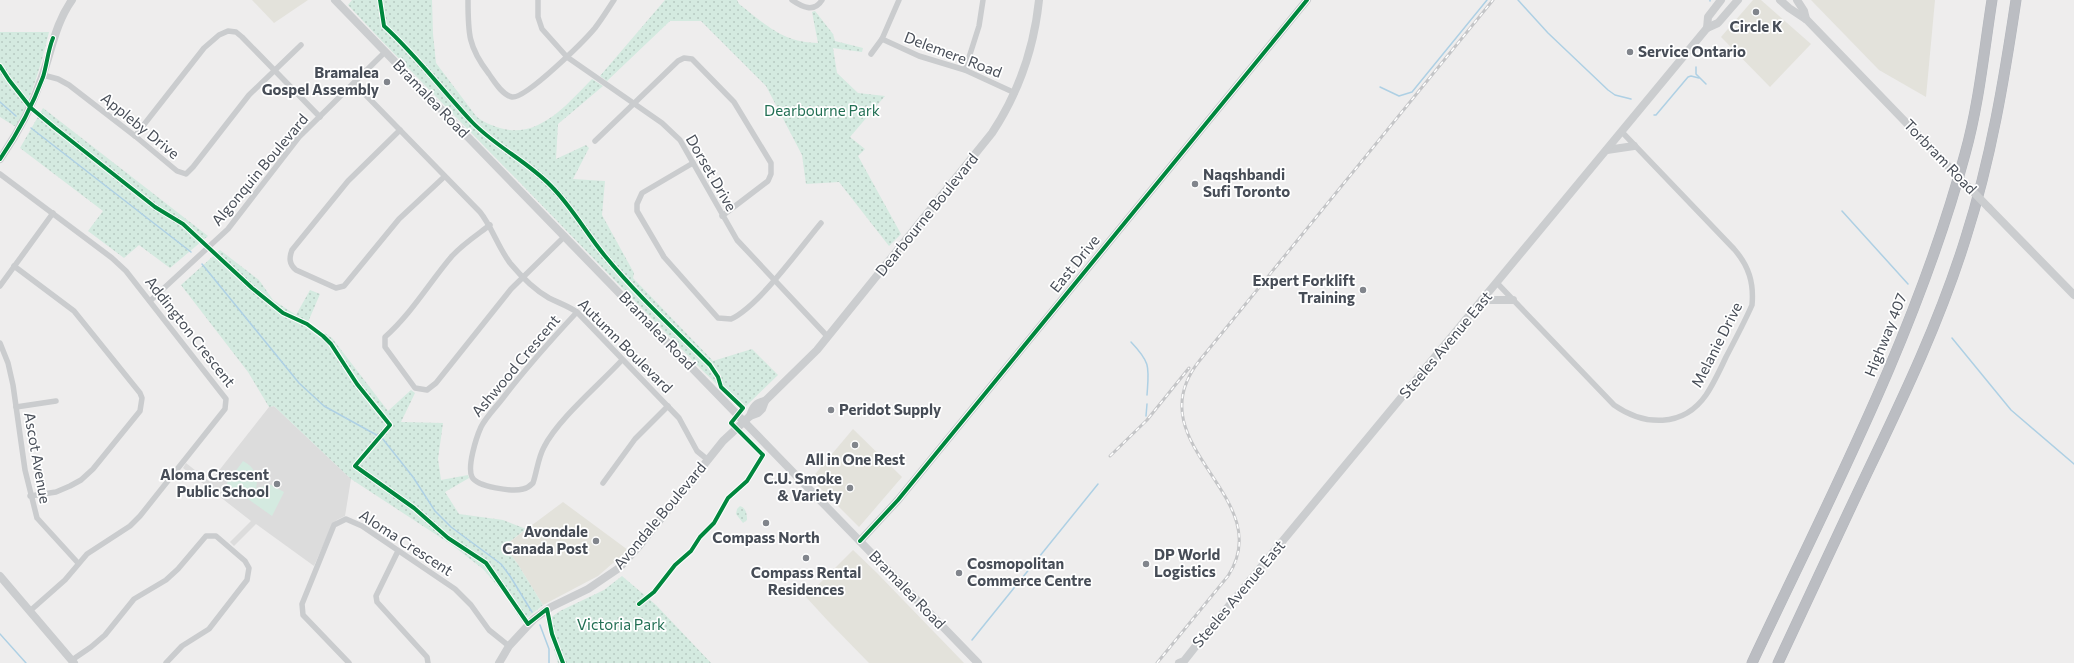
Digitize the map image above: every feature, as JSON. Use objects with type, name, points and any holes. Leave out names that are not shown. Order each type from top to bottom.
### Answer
[{"type":"highway","name":"Highway 407","points":[[1752,663],[1894,359],[1936,250],[1965,154],[1975,112],[1992,0]]},
{"type":"highway","points":[[1778,663],[1895,415],[1948,288],[1966,237],[1984,177],[1998,112],[2016,0]]},
{"type":"main road","points":[[0,159],[26,117],[43,75],[56,31],[72,0]]},
{"type":"main road","name":"Bramalea Road","points":[[335,0],[565,236],[747,419],[860,541],[978,663]]},
{"type":"main road","name":"Dearbourne Boulevard","points":[[747,419],[752,408],[757,403],[765,401],[828,337],[983,146],[1001,120],[1015,93],[1032,46],[1039,0]]},
{"type":"main road","name":"East Drive","points":[[860,541],[898,500],[1307,0]]},
{"type":"main road","name":"Steeles Avenue East","points":[[1707,28],[1708,17],[1721,0]]},
{"type":"main road","name":"Steeles Avenue East","points":[[1182,662],[1707,28],[1718,23],[1738,0]]},
{"type":"main road","name":"Torbram Road","points":[[1780,0],[1788,8],[1806,19],[2074,295]]},
{"type":"main road","name":"Torbram Road","points":[[1797,0],[1804,11],[1806,19]]},
{"type":"main road","points":[[1607,150],[1634,146]]},
{"type":"main road","points":[[1482,300],[1513,300]]},
{"type":"main road","name":"Avondale Boulevard","points":[[499,663],[509,646],[534,619],[547,609],[588,589],[619,568],[639,546],[723,441],[747,419]]},
{"type":"main road","points":[[1,579],[31,610],[73,661]]},
{"type":"street","points":[[468,0],[468,21],[473,50],[490,75],[508,95],[517,97],[530,90],[567,56],[596,26],[614,0]]},
{"type":"street","name":"Dorset Drive","points":[[538,0],[538,17],[542,30],[567,56],[634,102],[675,135],[693,163],[737,240],[828,337]]},
{"type":"street","points":[[792,0],[801,6],[808,8],[815,7],[822,0]]},
{"type":"street","points":[[871,54],[882,39],[899,0]]},
{"type":"street","points":[[965,70],[979,26],[983,0]]},
{"type":"street","points":[[135,136],[204,48],[219,35],[228,31],[236,32],[276,70],[320,117]]},
{"type":"street","name":"Delemere Road","points":[[882,39],[919,56],[965,70],[1015,93]]},
{"type":"street","points":[[276,70],[301,44]]},
{"type":"street","name":"Algonquin Boulevard","points":[[150,301],[228,230],[299,137],[385,52]]},
{"type":"street","points":[[595,141],[678,60],[684,58],[692,59],[734,102],[772,163],[772,169],[768,181],[722,216]]},
{"type":"street","name":"Appleby Drive","points":[[43,75],[58,79],[69,85],[135,136],[177,171],[186,174],[194,167],[249,95],[276,70]]},
{"type":"street","name":"Autumn Boulevard","points":[[354,83],[444,177],[462,193],[490,225],[510,262],[523,277],[548,297],[577,312],[680,418],[697,451],[708,460]]},
{"type":"street","points":[[400,130],[348,181],[320,215],[292,250],[290,260],[291,266],[296,270],[336,288],[344,286],[399,220],[444,177]]},
{"type":"street","name":"Melanie Drive","points":[[1496,283],[1614,405],[1627,414],[1644,420],[1666,420],[1688,412],[1706,396],[1752,305],[1753,289],[1748,268],[1734,249],[1622,132]]},
{"type":"street","points":[[693,163],[646,190],[639,198],[637,210],[664,257],[718,318],[731,319],[737,316],[773,280],[821,223]]},
{"type":"street","name":"Addington Crescent","points":[[0,174],[112,258],[126,271],[224,393],[226,399],[225,409],[130,526],[100,544],[78,563],[66,580],[31,610]]},
{"type":"street","points":[[0,286],[53,213]]},
{"type":"street","points":[[490,225],[462,246],[402,322],[385,337],[384,347],[415,388],[427,390],[436,383],[511,289],[565,236]]},
{"type":"street","points":[[14,266],[74,311],[140,393],[142,398],[140,411],[93,469],[81,480],[56,492],[30,496]]},
{"type":"street","name":"Ashwood Crescent","points":[[577,312],[530,363],[481,427],[474,447],[471,467],[472,477],[475,482],[482,486],[518,491],[530,486],[533,483],[544,446],[552,435],[578,405],[622,360]]},
{"type":"street","name":"Ascot Avenue","points":[[0,343],[8,363],[30,496],[37,518],[78,563]]},
{"type":"street","points":[[16,407],[56,401]]},
{"type":"street","points":[[602,483],[635,439],[668,406]]},
{"type":"street","name":"Aloma Crescent","points":[[349,663],[303,616],[302,610],[302,604],[334,525],[341,520],[350,520],[362,526],[455,589],[471,605],[489,630],[509,646]]},
{"type":"street","points":[[73,661],[105,635],[134,599],[166,580],[178,570],[206,536],[216,536],[246,561],[249,568],[247,580],[209,629],[182,646],[166,663]]},
{"type":"street","points":[[398,551],[376,596],[377,602],[427,657],[428,663]]},
{"type":"shaded area","points":[[252,0],[308,0],[274,23]]},
{"type":"shaded area","points":[[1753,0],[1761,0],[1811,44],[1770,87],[1721,37]]},
{"type":"shaded area","points":[[1811,0],[1935,0],[1926,97],[1879,70]]},
{"type":"shaded area","name":"Aloma Crescent Public School","points":[[274,406],[351,479],[345,516],[337,520],[332,525],[314,566],[256,524],[234,546],[230,542],[251,521],[183,468],[186,463],[210,482],[269,407]]},
{"type":"shaded area","points":[[853,429],[902,477],[859,527],[811,479]]},
{"type":"shaded area","points":[[563,502],[628,550],[598,576],[543,605],[517,563],[504,546]]},
{"type":"shaded area","points":[[853,550],[964,663],[869,663],[806,597]]},
{"type":"green space","points":[[352,0],[432,0],[436,63],[476,116],[494,126],[514,130],[527,129],[552,117],[592,79],[603,86],[558,124],[556,159],[586,145],[589,148],[573,179],[605,181],[602,215],[634,273],[633,278],[713,361],[752,349],[778,375],[743,409],[703,371],[378,37],[348,5]]},
{"type":"green space","name":"Dearbourne Park","points":[[665,0],[737,0],[739,4],[766,25],[784,36],[795,40],[818,43],[812,12],[815,11],[833,34],[835,41],[863,48],[862,52],[833,48],[837,73],[858,93],[885,96],[850,137],[865,149],[858,156],[901,234],[889,246],[839,182],[806,184],[802,155],[766,86],[701,21],[670,21],[607,81],[600,76]]},
{"type":"green space","points":[[0,32],[49,32],[36,80],[16,127],[0,117]]},
{"type":"green space","points":[[43,108],[208,236],[170,268],[139,245],[124,258],[88,231],[103,211],[20,148]]},
{"type":"green space","points":[[220,250],[259,280],[273,300],[296,315],[310,290],[320,294],[308,322],[332,338],[388,411],[411,390],[415,393],[401,422],[443,423],[438,459],[441,480],[468,475],[469,478],[445,492],[459,514],[503,520],[526,529],[504,546],[517,563],[543,605],[522,622],[504,593],[483,569],[452,545],[351,479],[274,406],[269,407],[248,372],[181,285]]},
{"type":"green space","points":[[243,461],[255,472],[257,480],[256,488],[271,485],[284,492],[272,516],[248,499],[249,496],[227,485]]},
{"type":"green space","points":[[740,506],[745,510],[747,516],[747,520],[743,523],[736,514],[737,509]]},
{"type":"green space","name":"Victoria Park","points":[[622,576],[656,605],[711,663],[558,663],[546,621],[560,611],[604,590]]},
{"type":"waterway","points":[[1380,87],[1399,96],[1412,92],[1487,0]]},
{"type":"waterway","points":[[1518,0],[1548,33],[1608,90],[1615,95],[1631,99]]},
{"type":"waterway","points":[[1696,67],[1696,74],[1706,84]]},
{"type":"waterway","points":[[1654,115],[1656,115],[1688,77],[1691,76],[1699,78]]},
{"type":"waterway","points":[[0,102],[16,116]]},
{"type":"waterway","points":[[31,128],[191,252]]},
{"type":"waterway","points":[[1842,211],[1908,284]]},
{"type":"waterway","points":[[202,264],[299,383],[324,406],[382,438],[413,477],[435,511],[451,527],[501,564],[532,612]]},
{"type":"waterway","points":[[1952,338],[2011,410],[2074,464]]},
{"type":"waterway","points":[[1131,342],[1138,349],[1147,366],[1147,395]]},
{"type":"waterway","points":[[1146,416],[1147,404]]},
{"type":"waterway","points":[[972,640],[1098,484]]},
{"type":"waterway","points":[[540,625],[549,649],[549,663]]},
{"type":"waterway","points":[[0,634],[26,663]]},
{"type":"railway","points":[[1157,663],[1228,576],[1239,547],[1236,520],[1224,495],[1193,444],[1183,418],[1184,390],[1200,360],[1493,0]]},
{"type":"railway","points":[[1110,456],[1147,420],[1189,368]]},
{"type":"cycle path","points":[[380,0],[384,26],[396,37],[481,131],[542,177],[559,194],[617,270],[656,312],[710,365],[718,377],[721,387],[743,408],[731,423],[763,455],[747,481],[728,498],[714,523],[700,537],[691,551],[675,565],[654,592],[639,604]]},
{"type":"cycle path","points":[[860,541],[898,500],[1307,0]]},
{"type":"cycle path","points":[[0,159],[19,130],[34,99],[43,77],[53,38]]},
{"type":"cycle path","points":[[0,66],[31,108],[155,207],[183,224],[252,288],[283,313],[307,324],[331,344],[357,384],[390,425],[355,466],[414,508],[448,538],[486,563],[528,624],[547,609],[552,634],[563,663]]},
{"type":"place","name":"Circle K","points":[[1756,12]]},
{"type":"place","name":"Service Ontario","points":[[1630,52]]},
{"type":"place","name":"Bramalea Gospel Assembly","points":[[387,82]]},
{"type":"place","name":"Naqshbandi Sufi Toronto","points":[[1195,184]]},
{"type":"place","name":"Expert Forklift Training","points":[[1363,290]]},
{"type":"place","name":"Peridot Supply","points":[[831,410]]},
{"type":"place","name":"All in One Rest","points":[[855,445]]},
{"type":"place","name":"Aloma Crescent Public School","points":[[277,484]]},
{"type":"place","name":"C.U. Smoke & Variety","points":[[850,488]]},
{"type":"place","name":"Compass North","points":[[766,523]]},
{"type":"place","name":"Avondale Canada Post","points":[[596,541]]},
{"type":"place","name":"Compass Rental Residences","points":[[806,558]]},
{"type":"place","name":"DP World Logistics","points":[[1146,564]]},
{"type":"place","name":"Cosmopolitan Commerce Centre","points":[[959,573]]}]
